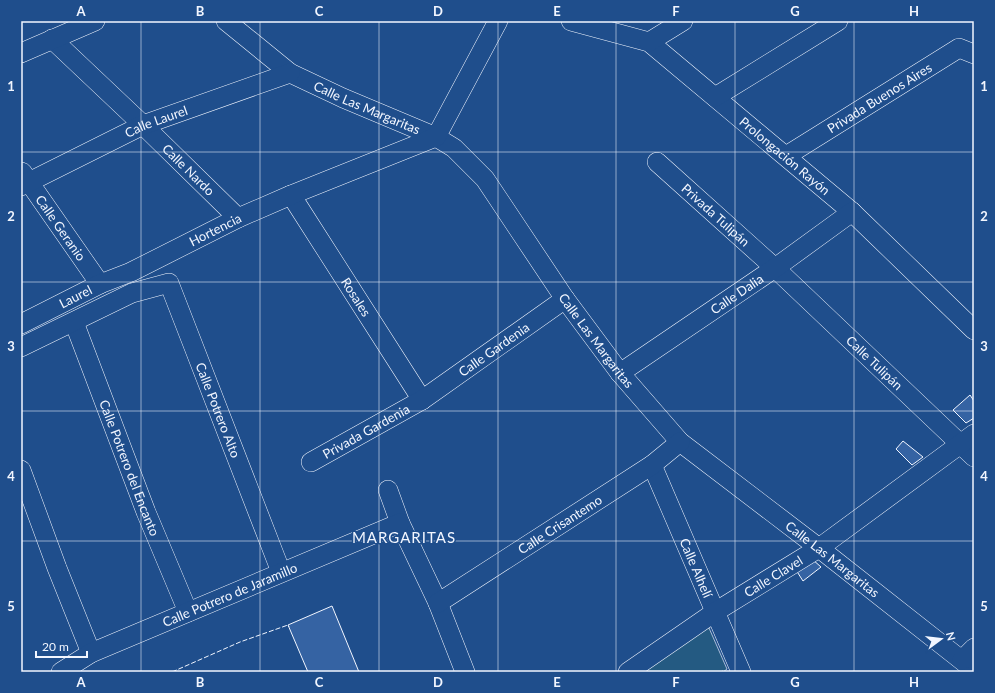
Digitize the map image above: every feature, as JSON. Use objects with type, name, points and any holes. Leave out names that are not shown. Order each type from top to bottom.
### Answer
[{"type":"street","points":[[21,53],[95,21]]},
{"type":"street","name":"Calle Las Margaritas","points":[[226,21],[290,73],[343,98],[436,137],[454,148],[485,179],[565,299],[620,373],[680,442],[819,548],[970,659]]},
{"type":"street","points":[[436,137],[498,21]]},
{"type":"street","name":"Prolongación Rayón","points":[[571,21],[659,32],[715,97],[852,212],[974,330]]},
{"type":"street","points":[[659,32],[683,21]]},
{"type":"street","points":[[715,97],[838,21]]},
{"type":"street","name":"Calle Nardo","points":[[52,39],[238,218]]},
{"type":"street","name":"Privada Buenos Aires","points":[[786,156],[959,48],[974,54]]},
{"type":"street","name":"Calle Laurel","points":[[24,180],[143,125],[290,73]]},
{"type":"street","name":"Hortencia","points":[[131,272],[238,218],[290,195],[436,137]]},
{"type":"street","name":"Privada Tulipán","points":[[657,162],[774,268]]},
{"type":"street","name":"Calle Geranio","points":[[24,180],[100,284]]},
{"type":"street","name":"Rosales","points":[[290,195],[422,400]]},
{"type":"street","name":"Calle Dalia","points":[[620,373],[774,268],[852,212]]},
{"type":"street","name":"Calle Tulipán","points":[[774,268],[970,445]]},
{"type":"street","points":[[21,348],[132,293],[131,272]]},
{"type":"street","name":"Laurel","points":[[21,324],[100,284],[131,272]]},
{"type":"street","name":"Calle Potrero Alto","points":[[132,293],[169,283],[281,572]]},
{"type":"street","name":"Calle Gardenia","points":[[422,400],[565,299]]},
{"type":"street","name":"Calle Potrero del Encanto","points":[[74,322],[146,512],[188,612]]},
{"type":"street","name":"Privada Gardenia","points":[[311,462],[422,400]]},
{"type":"street","name":"Calle Crisantemo","points":[[438,603],[652,465],[680,442]]},
{"type":"street","name":"Calle Clavel","points":[[628,672],[715,612],[819,548],[970,445]]},
{"type":"street","name":"Calle Alhelí","points":[[652,465],[741,672]]},
{"type":"street","points":[[21,470],[57,568],[91,653]]},
{"type":"street","points":[[388,490],[400,523],[438,603],[465,672]]},
{"type":"street","name":"Calle Potrero de Jaramillo","points":[[61,672],[91,653],[400,523]]},
{"type":"shaded area","points":[[704,627],[709,628],[727,669],[723,672],[634,672]]},
{"type":"building","points":[[970,395],[974,401],[974,418],[966,423],[953,410]]},
{"type":"building","points":[[903,441],[923,457],[912,465],[896,449]]},
{"type":"building","points":[[812,559],[821,567],[803,581],[796,570]]},
{"type":"building","points":[[332,606],[359,672],[308,672],[288,625]]},
{"type":"fence","points":[[172,672],[240,642],[288,625],[289,627]]},
{"type":"district","name":"MARGARITAS","points":[[404,538]]}]
